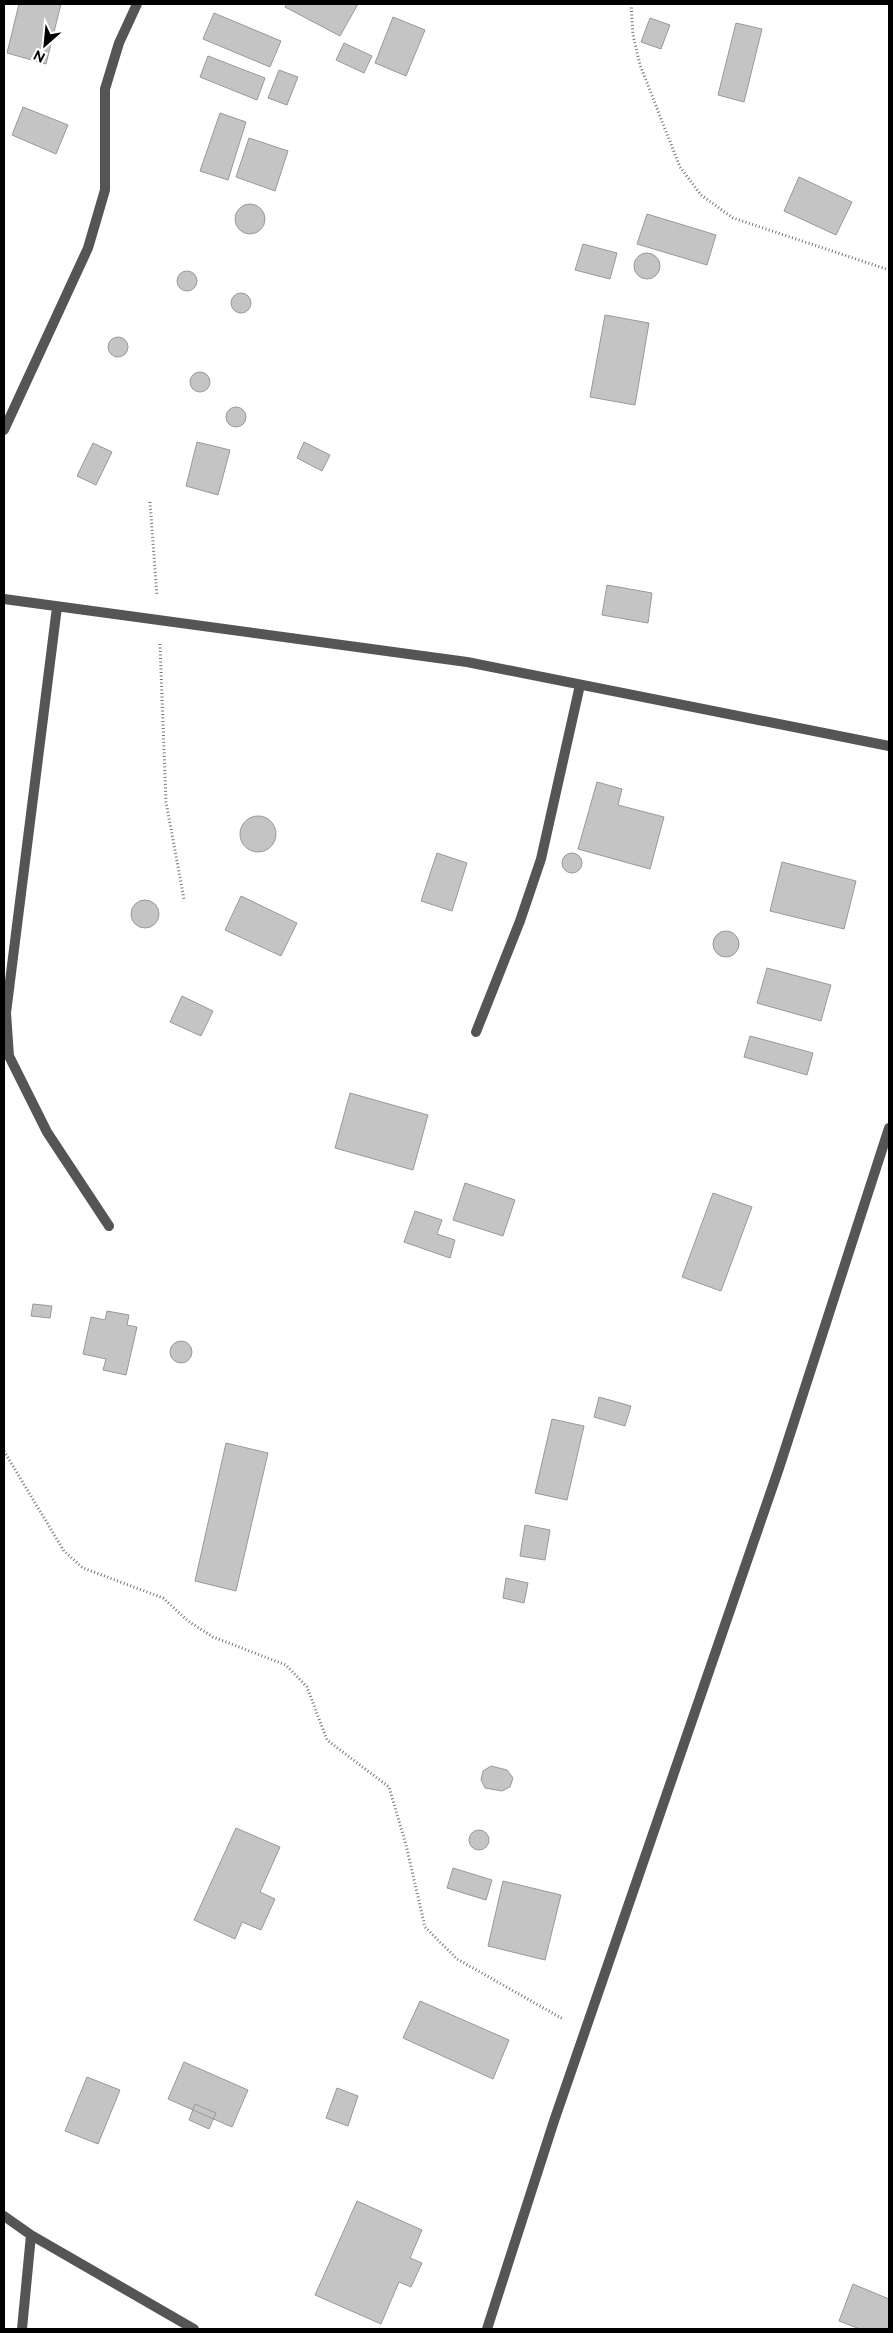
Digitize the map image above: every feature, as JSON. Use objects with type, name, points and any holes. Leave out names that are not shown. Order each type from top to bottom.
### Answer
[{"type":"street","points":[[4,430],[88,248],[105,190],[105,89],[119,43],[137,4]]},
{"type":"street","points":[[4,599],[467,662],[889,746]]},
{"type":"street","points":[[57,607],[6,1013],[9,1056],[47,1132],[109,1226]]},
{"type":"street","points":[[476,1032],[520,921],[541,859],[580,684]]},
{"type":"street","points":[[487,2329],[582,2042],[779,1468],[889,1128]]},
{"type":"street","points":[[4,2216],[31,2235],[194,2329]]},
{"type":"street","points":[[22,2329],[31,2235]]},
{"type":"path","points":[[631,4],[633,35],[640,66],[680,167],[701,195],[734,218],[889,270]]},
{"type":"path","points":[[150,502],[159,621],[166,802],[184,900]]},
{"type":"path","points":[[4,1451],[64,1551],[83,1568],[163,1598],[188,1621],[213,1637],[286,1665],[307,1687],[327,1740],[389,1787],[406,1844],[425,1927],[457,1959],[571,2024],[582,2042]]},
{"type":"building","points":[[19,4],[61,4],[46,64],[7,53]]},
{"type":"building","points":[[286,4],[358,4],[340,36],[285,7]]},
{"type":"building","points":[[214,13],[281,41],[270,67],[203,39]]},
{"type":"building","points":[[393,17],[425,30],[406,76],[375,63]]},
{"type":"building","points":[[650,18],[670,25],[661,49],[641,42]]},
{"type":"building","points":[[736,23],[762,29],[744,102],[718,95]]},
{"type":"building","points":[[344,43],[372,56],[364,73],[336,60]]},
{"type":"building","points":[[208,56],[265,78],[257,100],[200,77]]},
{"type":"building","points":[[279,70],[298,77],[287,105],[268,98]]},
{"type":"building","points":[[23,107],[68,125],[56,154],[12,135]]},
{"type":"building","points":[[220,113],[246,122],[228,180],[200,171]]},
{"type":"building","points":[[249,138],[288,151],[275,191],[236,177]]},
{"type":"building","points":[[799,177],[852,202],[836,235],[784,211]]},
{"type":"building","points":[[250,204],[260,209],[265,219],[260,229],[250,234],[240,229],[235,219],[240,209]]},
{"type":"building","points":[[647,214],[716,235],[707,265],[637,244]]},
{"type":"building","points":[[583,244],[617,253],[610,279],[575,270]]},
{"type":"building","points":[[647,253],[656,257],[660,266],[656,275],[647,279],[638,275],[634,266],[638,257]]},
{"type":"building","points":[[187,271],[194,274],[197,281],[194,288],[187,291],[180,288],[177,281],[180,274]]},
{"type":"building","points":[[241,293],[248,296],[251,303],[248,310],[241,313],[234,310],[231,303],[234,296]]},
{"type":"building","points":[[605,315],[649,323],[635,405],[590,397]]},
{"type":"building","points":[[118,337],[125,340],[128,347],[125,354],[118,357],[111,354],[108,347],[111,340]]},
{"type":"building","points":[[200,372],[207,375],[210,382],[207,389],[200,392],[193,389],[190,382],[193,375]]},
{"type":"building","points":[[236,407],[243,410],[246,417],[243,424],[236,427],[229,424],[226,417],[229,410]]},
{"type":"building","points":[[197,442],[230,450],[218,495],[186,486]]},
{"type":"building","points":[[304,442],[330,455],[322,471],[297,458]]},
{"type":"building","points":[[93,443],[112,452],[96,485],[77,476]]},
{"type":"building","points":[[607,585],[652,593],[648,623],[602,615]]},
{"type":"building","points":[[597,782],[622,789],[618,805],[664,817],[650,869],[578,849]]},
{"type":"building","points":[[258,816],[265,817],[271,821],[275,827],[275,841],[271,847],[265,851],[258,852],[251,851],[245,847],[241,841],[240,834],[241,827],[245,821],[251,817]]},
{"type":"building","points":[[437,853],[467,863],[452,911],[421,901]]},
{"type":"building","points":[[572,853],[579,856],[582,863],[579,870],[572,873],[565,870],[562,863],[565,856]]},
{"type":"building","points":[[782,862],[856,881],[844,929],[770,911]]},
{"type":"building","points":[[241,896],[297,923],[281,956],[225,930]]},
{"type":"building","points":[[145,900],[155,904],[159,914],[155,924],[145,928],[135,924],[131,914],[135,904]]},
{"type":"building","points":[[726,931],[735,935],[739,944],[735,953],[726,957],[717,953],[713,944],[717,935]]},
{"type":"building","points":[[767,968],[831,985],[821,1021],[757,1003]]},
{"type":"building","points":[[182,996],[213,1011],[201,1036],[170,1022]]},
{"type":"building","points":[[750,1036],[813,1053],[807,1075],[744,1057]]},
{"type":"building","points":[[350,1093],[428,1115],[413,1170],[335,1148]]},
{"type":"building","points":[[465,1183],[515,1200],[503,1236],[453,1220]]},
{"type":"building","points":[[713,1193],[752,1207],[721,1291],[682,1277]]},
{"type":"building","points":[[415,1211],[442,1220],[437,1234],[455,1240],[450,1258],[404,1242]]},
{"type":"building","points":[[33,1304],[52,1306],[50,1318],[31,1316]]},
{"type":"building","points":[[107,1311],[129,1315],[127,1325],[137,1327],[126,1375],[103,1370],[106,1359],[83,1354],[91,1317],[105,1320]]},
{"type":"building","points":[[181,1341],[189,1344],[192,1352],[189,1360],[181,1363],[173,1360],[170,1352],[173,1344]]},
{"type":"building","points":[[599,1397],[631,1406],[625,1426],[594,1417]]},
{"type":"building","points":[[552,1419],[584,1426],[567,1500],[535,1493]]},
{"type":"building","points":[[226,1443],[268,1453],[236,1591],[195,1581]]},
{"type":"building","points":[[525,1525],[550,1530],[545,1560],[520,1556]]},
{"type":"building","points":[[506,1578],[528,1583],[524,1603],[503,1598]]},
{"type":"building","points":[[491,1766],[507,1770],[513,1778],[510,1787],[502,1791],[485,1788],[481,1780],[483,1771]]},
{"type":"building","points":[[236,1828],[280,1847],[260,1892],[275,1899],[261,1930],[242,1922],[235,1939],[194,1920]]},
{"type":"building","points":[[479,1830],[486,1833],[489,1840],[486,1847],[479,1850],[472,1847],[469,1840],[472,1833]]},
{"type":"building","points":[[453,1868],[492,1880],[486,1900],[447,1888]]},
{"type":"building","points":[[503,1881],[561,1895],[545,1960],[488,1946]]},
{"type":"building","points":[[420,2001],[509,2040],[493,2079],[403,2038]]},
{"type":"building","points":[[184,2062],[248,2090],[232,2127],[168,2099]]},
{"type":"building","points":[[87,2077],[120,2090],[98,2144],[65,2131]]},
{"type":"building","points":[[337,2088],[358,2096],[348,2126],[326,2118]]},
{"type":"building","points":[[195,2104],[216,2113],[209,2129],[189,2120]]},
{"type":"building","points":[[357,2201],[422,2230],[410,2258],[422,2263],[411,2287],[399,2282],[381,2324],[315,2295]]},
{"type":"building","points":[[853,2284],[889,2299],[889,2329],[860,2329],[839,2321]]}]
